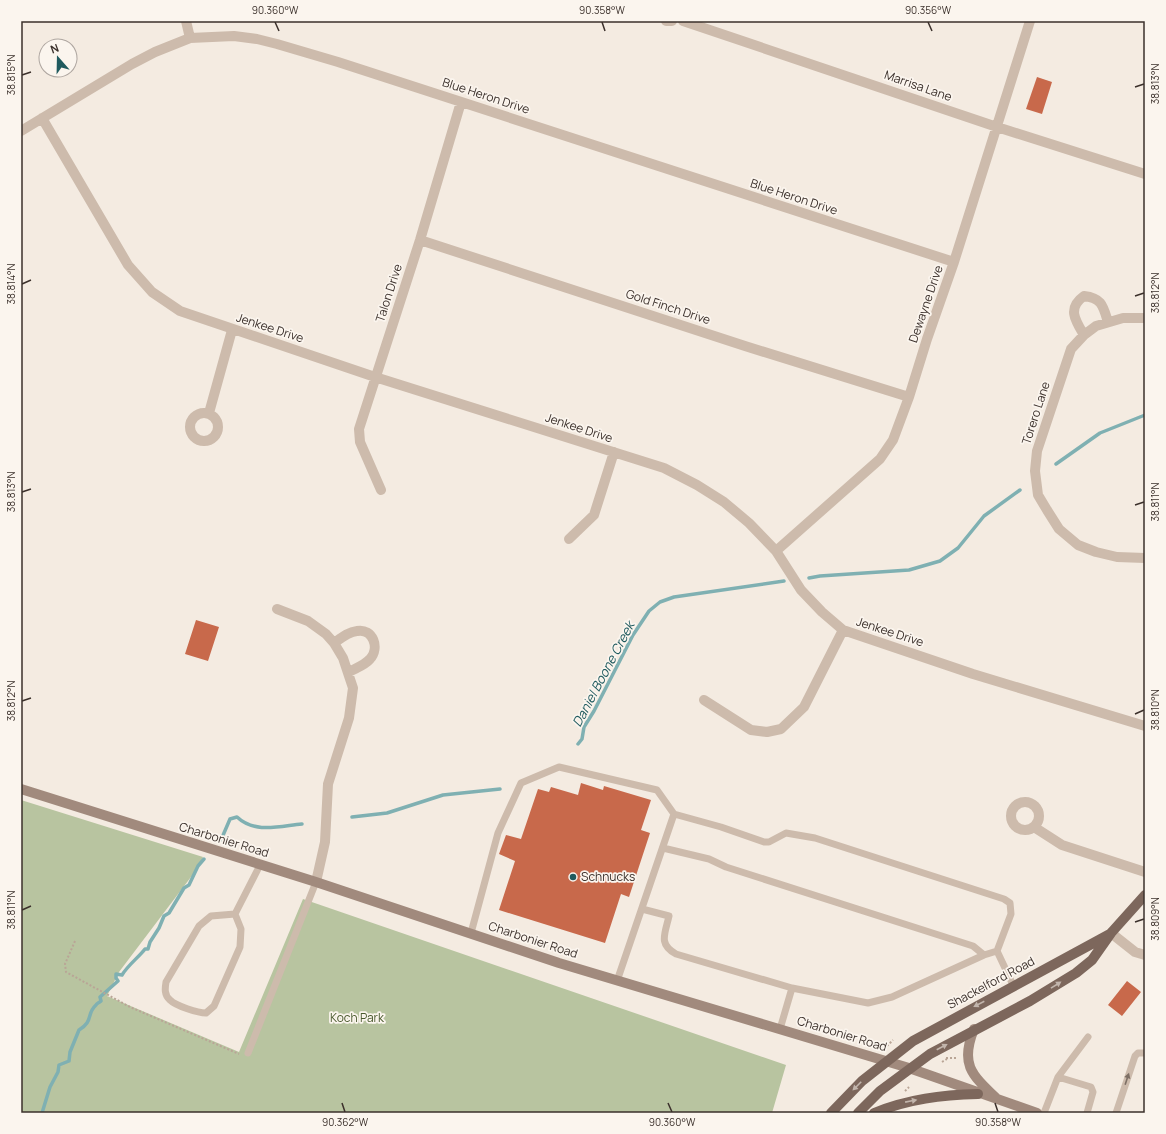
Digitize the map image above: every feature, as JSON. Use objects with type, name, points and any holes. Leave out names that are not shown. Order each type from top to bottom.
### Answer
[{"type":"main road","name":"Charbonier Road","points":[[21,789],[316,882],[560,964],[780,1028],[909,1068],[978,1094],[998,1099],[1037,1113]]},
{"type":"main road","name":"Shackelford Road","points":[[858,1113],[880,1091],[909,1068],[930,1054],[974,1029],[1030,1001],[1076,973],[1092,960],[1111,933],[1145,895]]},
{"type":"main road","name":"Shackelford Road","points":[[830,1113],[886,1061],[913,1041],[1111,933]]},
{"type":"main road","points":[[974,1029],[968,1046],[970,1068],[978,1081],[998,1099]]},
{"type":"main road","points":[[874,1113],[904,1102],[926,1098],[978,1094]]},
{"type":"street","points":[[186,21],[190,38]]},
{"type":"street","points":[[666,21],[672,21]]},
{"type":"street","name":"Marrisa Lane","points":[[683,21],[997,127],[1145,174]]},
{"type":"street","name":"Dewayne Drive","points":[[776,551],[880,459],[893,440],[909,397],[926,339],[954,262],[1030,21]]},
{"type":"street","name":"Blue Heron Drive","points":[[21,131],[132,64],[155,52],[190,38],[234,36],[277,44],[954,262]]},
{"type":"street","name":"Talon Drive","points":[[382,490],[360,442],[359,429],[420,240],[461,102]]},
{"type":"street","name":"Jenkee Drive","points":[[42,118],[128,265],[152,292],[180,311],[232,330],[375,377],[664,468],[697,485],[724,502],[749,523],[776,551],[801,590],[822,612],[843,630],[973,674],[1145,726]]},
{"type":"street","name":"Gold Finch Drive","points":[[420,240],[745,346],[909,397]]},
{"type":"street","points":[[1084,335],[1074,319],[1076,301],[1084,296],[1094,297],[1100,302],[1108,322]]},
{"type":"street","name":"Torero Lane","points":[[1145,318],[1123,318],[1096,326],[1084,335],[1071,349],[1065,363],[1037,451],[1035,471],[1038,495],[1059,529],[1078,545],[1096,552],[1117,557],[1145,558]]},
{"type":"street","points":[[209,413],[232,330]]},
{"type":"street","points":[[569,540],[594,515],[614,452]]},
{"type":"street","points":[[277,609],[308,621],[326,634],[334,643],[349,672],[353,688],[352,700],[328,784],[325,842],[316,882]]},
{"type":"street","points":[[704,700],[751,730],[767,732],[781,729],[804,707],[843,630]]},
{"type":"street","points":[[334,643],[349,633],[357,631],[365,631],[372,636],[375,644],[375,653],[369,660],[349,672]]},
{"type":"street","points":[[1034,827],[1062,845],[1145,872]]},
{"type":"street","points":[[1111,933],[1135,952],[1145,955]]},
{"type":"lane","points":[[471,934],[498,833],[521,783],[559,767],[657,790],[674,814],[721,827],[764,842],[769,842],[786,833],[815,838],[1004,899],[1010,903],[1010,914],[997,951],[1014,987]]},
{"type":"lane","points":[[617,981],[674,814]]},
{"type":"lane","points":[[663,848],[709,859],[726,867],[973,946],[984,954]]},
{"type":"lane","points":[[235,914],[211,916],[199,926],[166,982],[165,992],[170,1000],[199,1013],[206,1013],[214,1006],[240,947],[241,929],[235,914],[260,865]]},
{"type":"lane","points":[[248,1053],[316,882]]},
{"type":"lane","points":[[642,908],[669,916],[664,941],[667,949],[676,954],[792,988],[868,1003],[892,997],[984,954],[997,951]]},
{"type":"lane","points":[[780,1028],[792,988]]},
{"type":"lane","points":[[1044,1113],[1058,1077],[1088,1037]]},
{"type":"lane","points":[[1116,1113],[1135,1056],[1138,1053],[1145,1053]]},
{"type":"lane","points":[[1058,1077],[1092,1087],[1093,1092],[1087,1113]]},
{"type":"path","points":[[75,941],[65,964],[66,972],[130,1007],[239,1054],[248,1053]]},
{"type":"path","points":[[892,1037],[896,1043]]},
{"type":"path","points":[[887,1046],[893,1040]]},
{"type":"path","points":[[941,1057],[947,1059],[957,1058]]},
{"type":"path","points":[[942,1062],[947,1059]]},
{"type":"path","points":[[904,1092],[909,1087]]},
{"type":"path","points":[[899,1090],[904,1092],[905,1095]]},
{"type":"green space","name":"Koch Park","points":[[21,800],[203,857],[197,869],[119,972],[107,996],[239,1052],[303,899],[786,1065],[772,1113],[21,1113]]},
{"type":"building","points":[[1037,77],[1052,82],[1042,114],[1026,109]]},
{"type":"building","points":[[196,620],[219,627],[208,661],[185,654]]},
{"type":"building","name":"Schnucks","points":[[581,783],[603,790],[604,786],[651,800],[641,830],[650,833],[629,897],[621,894],[605,943],[499,910],[515,861],[499,854],[506,835],[521,839],[538,789],[549,792],[551,787],[578,795]]},
{"type":"building","points":[[1127,981],[1141,992],[1122,1016],[1108,1005]]},
{"type":"waterway","name":"Daniel Boone Creek","points":[[1056,464],[1100,433],[1145,415]]},
{"type":"waterway","name":"Daniel Boone Creek","points":[[809,578],[909,570],[940,561],[958,548],[984,516],[1020,490]]},
{"type":"waterway","name":"Daniel Boone Creek","points":[[578,744],[582,739],[584,727],[594,711],[633,635],[649,611],[660,602],[674,597],[784,581]]},
{"type":"waterway","name":"Daniel Boone Creek","points":[[352,817],[387,813],[443,795],[500,789]]},
{"type":"waterway","name":"Daniel Boone Creek","points":[[221,840],[230,819],[237,817],[252,826],[268,828],[302,824]]},
{"type":"waterway","name":"Daniel Boone Creek","points":[[42,1113],[50,1087],[58,1072],[59,1065],[69,1061],[70,1052],[79,1030],[87,1024],[91,1011],[101,1001],[100,997],[118,981],[116,974],[122,975],[145,949],[148,949],[150,942],[159,928],[164,916],[169,913],[184,888],[189,885],[198,866],[204,859]]},
{"type":"place","name":"Schnucks","points":[[573,877]]}]
